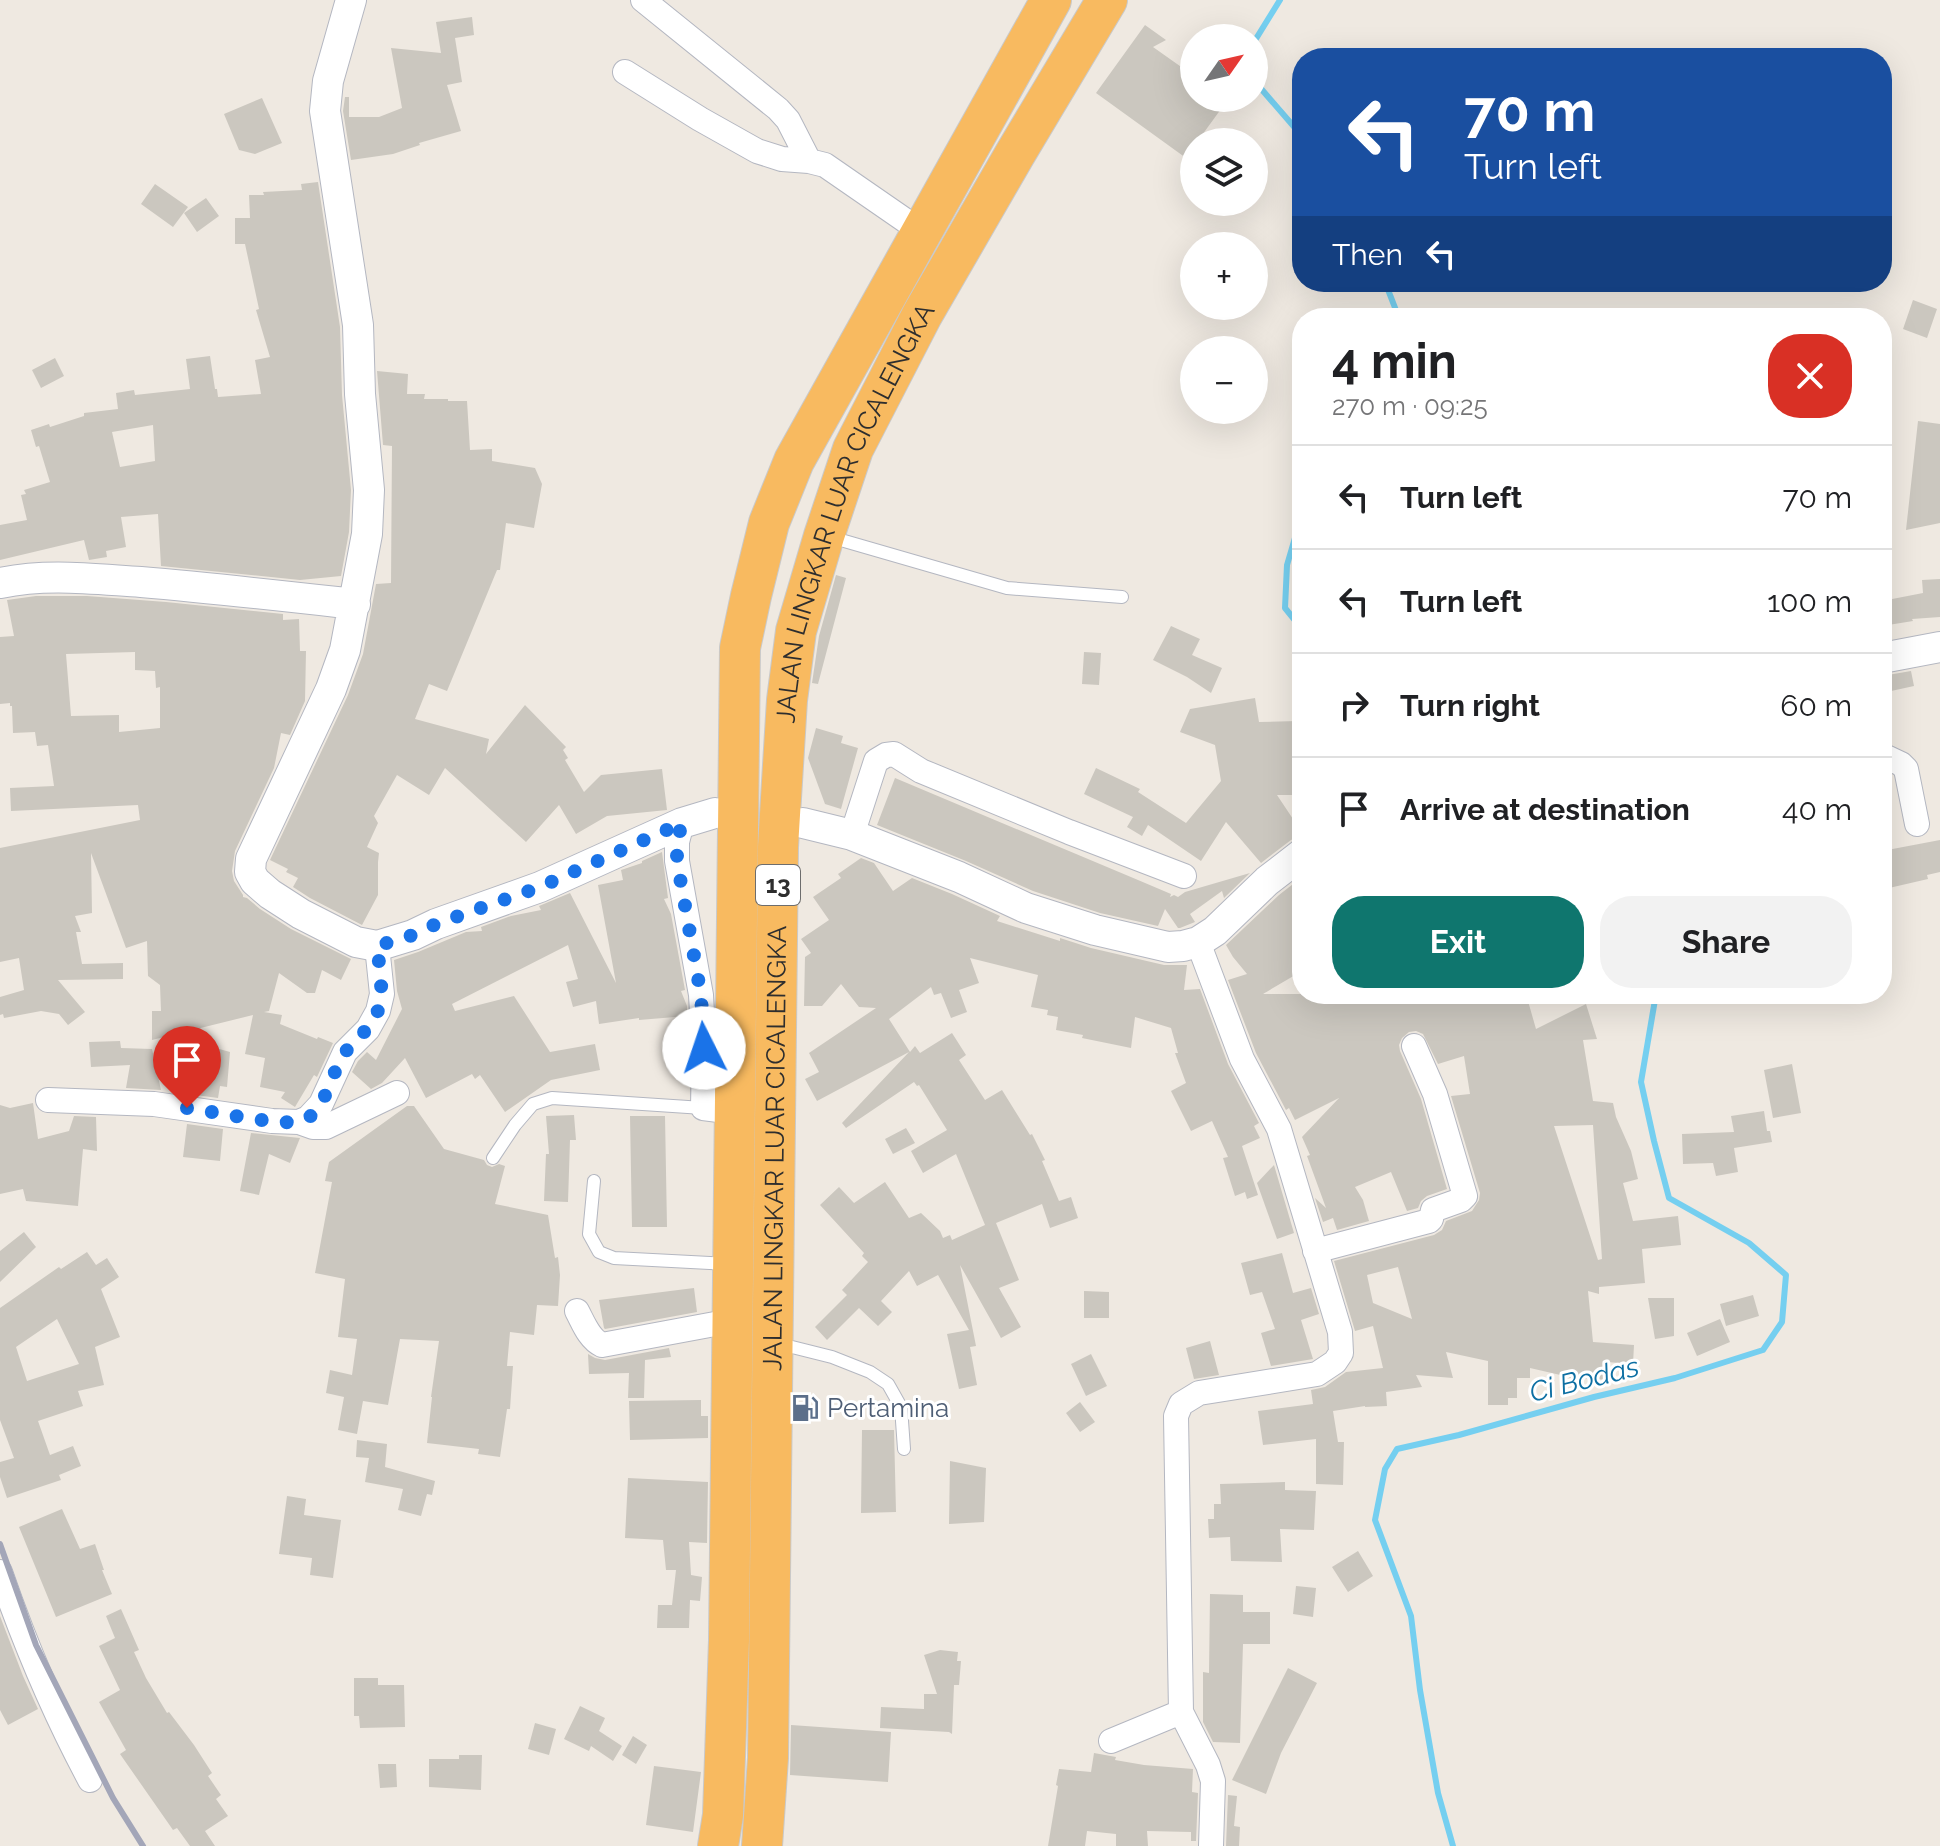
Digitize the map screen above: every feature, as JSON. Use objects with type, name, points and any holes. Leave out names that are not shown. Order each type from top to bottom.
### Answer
[{"type":"highway","name":"JALAN LINGKAR LUAR CICALENGKA","points":[[718,1846],[723,1815],[729,1640],[732,1265],[718,1110],[740,648],[769,523],[794,461],[1051,0]]},
{"type":"highway","name":"JALAN LINGKAR LUAR CICALENGKA","points":[[762,1846],[768,1758],[778,847],[786,715],[796,631],[853,449],[922,315],[1107,0]]},
{"type":"street","points":[[351,0],[328,81],[325,111],[358,325],[360,394],[369,490],[367,534],[345,650],[331,689],[251,859],[250,872],[270,894],[301,914],[356,942],[377,946],[540,887],[682,823],[715,813]]},
{"type":"street","points":[[643,0],[778,109],[788,120],[809,161]]},
{"type":"street","points":[[625,72],[757,151],[782,159],[825,165],[922,232]]},
{"type":"street","points":[[0,583],[60,576],[355,604]]},
{"type":"street","points":[[1892,656],[1940,647]]},
{"type":"street","points":[[852,835],[876,761],[894,754],[921,771],[1184,876]]},
{"type":"street","points":[[1892,760],[1906,769],[1917,824]]},
{"type":"street","points":[[682,823],[677,842],[677,861],[701,995],[704,1048],[718,1110]]},
{"type":"street","points":[[803,823],[852,835],[1040,913],[1168,947],[1198,942],[1215,931],[1292,862]]},
{"type":"street","points":[[1198,942],[1242,1059],[1279,1129],[1340,1332],[1341,1353],[1335,1362],[1317,1374],[1199,1393],[1181,1404],[1176,1416],[1181,1712],[1213,1781],[1211,1846]]},
{"type":"street","points":[[299,1122],[308,1118],[321,1104],[345,1052],[368,1029],[378,1011],[382,994],[377,946]]},
{"type":"street","points":[[1315,1251],[1429,1221],[1433,1210],[1465,1196],[1435,1094],[1414,1046]]},
{"type":"street","points":[[48,1100],[154,1104],[326,1127],[397,1093]]},
{"type":"street","points":[[577,1311],[596,1342],[602,1345],[731,1321]]},
{"type":"street","points":[[0,1572],[62,1728],[90,1780]]},
{"type":"street","points":[[1111,1741],[1181,1712]]},
{"type":"lane","points":[[824,536],[1007,588],[1122,597]]},
{"type":"lane","points":[[493,1158],[533,1104],[552,1098],[718,1110]]},
{"type":"lane","points":[[594,1181],[589,1234],[599,1252],[614,1258],[732,1265]]},
{"type":"lane","points":[[773,1343],[832,1357],[870,1372],[888,1384],[901,1407],[904,1449]]},
{"type":"building","points":[[472,17],[474,35],[455,38],[462,82],[447,85],[461,131],[393,154],[351,160],[343,111],[345,97],[349,97],[349,117],[379,117],[402,108],[391,48],[441,53],[436,22]]},
{"type":"building","points":[[1145,25],[1166,40],[1153,47],[1180,66],[1180,112],[1219,112],[1207,128],[1180,128],[1180,154],[1096,93]]},
{"type":"building","points":[[262,98],[282,143],[255,154],[239,150],[224,114]]},
{"type":"building","points":[[318,182],[340,327],[342,395],[351,490],[349,532],[341,576],[300,580],[161,566],[158,514],[121,517],[126,547],[106,551],[107,557],[89,560],[84,540],[0,560],[0,525],[27,520],[21,495],[26,494],[24,490],[50,482],[31,430],[49,424],[50,427],[84,416],[84,413],[118,409],[116,393],[134,390],[135,395],[190,389],[186,359],[210,356],[218,397],[261,394],[255,360],[270,357],[256,310],[259,309],[245,244],[235,244],[235,218],[250,218],[249,195],[302,190],[301,184]],"holes":[[[153,425],[155,461],[120,467],[112,432]]]},
{"type":"building","points":[[155,184],[188,207],[173,227],[141,204]]},
{"type":"building","points":[[206,198],[219,216],[197,232],[184,213]]},
{"type":"building","points":[[1913,300],[1937,309],[1927,338],[1903,329]]},
{"type":"building","points":[[55,358],[64,376],[41,388],[32,370]]},
{"type":"building","points":[[377,371],[408,374],[407,394],[425,394],[424,399],[467,401],[470,450],[492,449],[492,461],[535,468],[542,484],[534,528],[506,523],[500,570],[497,570],[447,691],[429,684],[415,719],[489,739],[486,754],[525,705],[566,747],[563,750],[568,758],[565,760],[584,792],[601,775],[662,769],[667,810],[607,816],[576,834],[559,805],[526,842],[445,768],[429,795],[397,775],[374,816],[378,823],[367,847],[379,853],[378,895],[362,925],[293,887],[298,878],[270,860],[348,695],[363,654],[376,584],[391,583],[392,446],[383,445]]},
{"type":"building","points":[[1918,421],[1940,424],[1940,523],[1906,530]]},
{"type":"building","points":[[836,575],[846,578],[818,684],[812,683],[819,636]]},
{"type":"building","points":[[1940,579],[1940,617],[1892,624],[1892,599],[1923,593],[1922,580]]},
{"type":"building","points":[[36,596],[87,596],[283,614],[283,620],[299,619],[300,651],[306,651],[305,701],[290,735],[281,733],[274,768],[235,851],[232,871],[243,897],[291,929],[351,959],[341,980],[322,970],[315,993],[307,993],[279,973],[269,1011],[264,1012],[282,1015],[280,1024],[333,1043],[317,1077],[314,1075],[295,1107],[281,1098],[285,1092],[260,1087],[265,1058],[245,1054],[253,1015],[152,1040],[152,1011],[161,1011],[160,985],[148,976],[147,941],[126,948],[91,853],[92,913],[75,916],[81,932],[76,932],[82,964],[123,963],[123,979],[58,980],[85,1012],[68,1025],[59,1014],[41,1011],[4,1018],[3,1014],[0,1015],[0,997],[24,990],[19,958],[0,962],[0,848],[140,820],[138,805],[11,811],[10,788],[54,786],[48,745],[37,746],[35,732],[13,733],[12,706],[10,703],[0,704],[0,637],[14,636],[7,600]],"holes":[[[135,652],[135,670],[155,671],[156,688],[160,687],[160,728],[119,732],[119,715],[71,716],[66,654]]]},
{"type":"building","points":[[1171,626],[1200,639],[1192,655],[1222,668],[1211,693],[1153,660]]},
{"type":"building","points":[[1084,652],[1101,653],[1099,685],[1082,684]]},
{"type":"building","points":[[1911,671],[1914,686],[1892,691],[1892,674]]},
{"type":"building","points":[[1255,698],[1259,722],[1292,721],[1292,795],[1277,795],[1292,818],[1292,840],[1261,863],[1226,822],[1201,861],[1148,825],[1142,836],[1127,827],[1133,817],[1084,794],[1096,768],[1140,789],[1138,792],[1186,823],[1221,781],[1215,745],[1180,732],[1190,709]]},
{"type":"building","points":[[816,728],[843,736],[841,743],[858,748],[841,809],[825,804],[808,758]]},
{"type":"building","points":[[895,778],[1171,894],[1170,897],[1250,873],[1224,898],[1222,891],[1190,914],[1195,922],[1180,928],[1165,909],[1158,926],[1100,913],[1033,891],[877,825]]},
{"type":"building","points":[[1940,840],[1940,872],[1927,875],[1928,879],[1892,887],[1892,849]]},
{"type":"building","points":[[662,852],[668,898],[664,899],[671,914],[687,1016],[599,1024],[596,1001],[573,1007],[566,982],[578,979],[568,945],[452,1004],[455,1011],[514,996],[550,1052],[595,1044],[600,1070],[551,1080],[505,1112],[480,1075],[475,1079],[472,1074],[426,1098],[405,1058],[382,1083],[371,1089],[352,1072],[367,1052],[376,1060],[402,1009],[394,960],[466,932],[482,931],[481,927],[511,916],[541,910],[539,906],[570,893],[616,983],[598,885],[623,880],[621,870]]},
{"type":"building","points":[[861,858],[874,863],[893,891],[912,878],[1000,916],[997,921],[1060,941],[1060,938],[1164,965],[1187,965],[1184,990],[1200,989],[1228,1064],[1259,1123],[1254,1126],[1260,1138],[1242,1146],[1258,1195],[1247,1199],[1245,1192],[1235,1196],[1223,1158],[1228,1157],[1212,1121],[1191,1131],[1171,1091],[1186,1083],[1175,1053],[1178,1053],[1171,1028],[1135,1017],[1131,1048],[1056,1030],[1058,1017],[1047,1015],[1048,1010],[1031,1007],[1038,975],[970,958],[979,983],[959,990],[967,1012],[951,1018],[941,993],[934,995],[931,987],[889,1019],[910,1052],[915,1046],[920,1053],[952,1033],[966,1055],[959,1060],[985,1100],[1002,1090],[1032,1134],[1059,1201],[1071,1197],[1078,1218],[1050,1228],[1042,1204],[996,1223],[1019,1280],[999,1288],[1021,1327],[1001,1338],[960,1265],[976,1346],[970,1347],[977,1385],[959,1389],[947,1334],[969,1330],[938,1275],[917,1286],[909,1271],[881,1301],[892,1312],[878,1326],[859,1308],[827,1340],[815,1327],[847,1295],[842,1290],[868,1262],[862,1256],[864,1253],[820,1205],[839,1187],[854,1203],[885,1182],[909,1218],[921,1213],[943,1238],[950,1235],[952,1240],[985,1225],[956,1154],[923,1173],[911,1151],[947,1130],[919,1085],[914,1082],[846,1128],[842,1123],[909,1052],[817,1101],[805,1079],[819,1072],[809,1053],[876,1008],[859,1007],[841,984],[822,1006],[804,1006],[805,957],[811,953],[801,939],[829,920],[813,897],[841,878],[838,874]]},
{"type":"building","points":[[1292,885],[1292,977],[1263,994],[1292,994],[1292,1004],[1529,1004],[1536,1029],[1586,1004],[1597,1039],[1583,1040],[1593,1101],[1613,1103],[1638,1179],[1623,1183],[1633,1221],[1678,1216],[1681,1245],[1642,1249],[1645,1283],[1599,1287],[1599,1294],[1588,1291],[1593,1342],[1634,1345],[1633,1364],[1607,1362],[1613,1380],[1569,1378],[1530,1368],[1530,1378],[1517,1378],[1517,1398],[1508,1398],[1508,1405],[1488,1405],[1488,1361],[1446,1352],[1453,1378],[1416,1375],[1422,1387],[1386,1392],[1387,1406],[1333,1411],[1338,1442],[1344,1442],[1343,1485],[1316,1484],[1316,1439],[1263,1445],[1258,1411],[1313,1404],[1311,1390],[1325,1387],[1346,1372],[1383,1368],[1373,1326],[1355,1331],[1334,1261],[1434,1235],[1442,1230],[1446,1221],[1472,1211],[1480,1193],[1451,1096],[1470,1094],[1464,1056],[1438,1064],[1423,1034],[1409,1032],[1402,1038],[1400,1051],[1421,1099],[1447,1189],[1427,1196],[1418,1208],[1407,1211],[1391,1172],[1355,1187],[1363,1200],[1369,1221],[1337,1230],[1333,1218],[1323,1222],[1315,1198],[1326,1208],[1302,1137],[1339,1098],[1295,1120],[1289,1108],[1286,1110],[1256,1053],[1228,980],[1247,974],[1226,945]],"holes":[[[1593,1125],[1602,1259],[1598,1260],[1554,1126]],[[1398,1267],[1412,1319],[1373,1303],[1367,1275]]]},
{"type":"building","points":[[120,1041],[121,1048],[152,1049],[161,1090],[126,1088],[130,1065],[91,1067],[89,1042]]},
{"type":"building","points":[[205,1045],[230,1052],[227,1087],[220,1086],[218,1098],[188,1094]]},
{"type":"building","points":[[1792,1064],[1801,1113],[1773,1118],[1764,1070]]},
{"type":"building","points":[[33,1103],[38,1139],[69,1131],[74,1116],[96,1117],[97,1151],[83,1149],[78,1206],[26,1201],[23,1189],[0,1194],[0,1105],[10,1108]]},
{"type":"building","points":[[407,1106],[414,1106],[444,1149],[484,1160],[492,1167],[499,1164],[505,1166],[495,1204],[548,1215],[560,1275],[558,1306],[537,1305],[534,1335],[510,1332],[507,1366],[513,1366],[510,1409],[507,1409],[500,1457],[478,1454],[479,1449],[427,1443],[439,1341],[400,1339],[388,1405],[363,1401],[357,1434],[338,1430],[344,1397],[326,1393],[330,1370],[352,1375],[357,1339],[338,1337],[345,1279],[315,1273],[332,1182],[325,1181],[329,1162]]},
{"type":"building","points":[[1764,1111],[1772,1142],[1734,1148],[1738,1172],[1716,1176],[1713,1163],[1683,1164],[1682,1134],[1734,1132],[1731,1116]]},
{"type":"building","points":[[574,1115],[576,1140],[570,1140],[568,1202],[544,1201],[546,1154],[549,1154],[546,1116]]},
{"type":"building","points":[[630,1116],[665,1116],[667,1227],[632,1227]]},
{"type":"building","points":[[187,1124],[223,1129],[220,1161],[183,1157]]},
{"type":"building","points":[[906,1128],[915,1143],[893,1154],[885,1139]]},
{"type":"building","points":[[251,1133],[300,1138],[290,1163],[269,1154],[259,1195],[240,1191]]},
{"type":"building","points":[[1274,1165],[1294,1233],[1277,1239],[1257,1183]]},
{"type":"building","points":[[24,1232],[36,1247],[0,1282],[0,1251]]},
{"type":"building","points":[[87,1252],[96,1265],[107,1258],[119,1277],[101,1289],[120,1337],[95,1347],[104,1385],[78,1391],[83,1406],[38,1421],[50,1455],[73,1446],[81,1466],[59,1475],[61,1480],[7,1498],[0,1477],[0,1462],[14,1458],[0,1420],[0,1308],[59,1267],[61,1269]],"holes":[[[57,1319],[79,1364],[27,1381],[16,1347]]]},
{"type":"building","points":[[1282,1253],[1293,1293],[1311,1288],[1319,1314],[1301,1320],[1313,1359],[1271,1366],[1261,1333],[1275,1329],[1262,1292],[1250,1295],[1241,1263]]},
{"type":"building","points":[[694,1288],[697,1312],[604,1328],[599,1300]]},
{"type":"building","points":[[1084,1291],[1109,1292],[1109,1318],[1084,1318]]},
{"type":"building","points":[[1753,1295],[1759,1316],[1726,1326],[1720,1304]]},
{"type":"building","points":[[1648,1298],[1674,1298],[1674,1336],[1655,1339]]},
{"type":"building","points":[[1720,1319],[1730,1342],[1697,1356],[1687,1333]]},
{"type":"building","points":[[1210,1341],[1219,1375],[1194,1379],[1186,1348]]},
{"type":"building","points":[[669,1348],[671,1357],[645,1360],[644,1398],[628,1398],[629,1373],[589,1374],[588,1354],[605,1360]]},
{"type":"building","points":[[1091,1354],[1107,1386],[1086,1396],[1071,1364]]},
{"type":"building","points":[[701,1400],[701,1416],[708,1416],[708,1438],[630,1440],[629,1401]]},
{"type":"building","points":[[1080,1402],[1095,1422],[1080,1432],[1066,1413]]},
{"type":"building","points":[[862,1430],[894,1430],[896,1512],[861,1513]]},
{"type":"building","points":[[357,1440],[387,1444],[385,1467],[435,1481],[432,1495],[427,1494],[421,1516],[398,1510],[403,1489],[365,1482],[369,1458],[356,1457]]},
{"type":"building","points":[[950,1461],[986,1468],[984,1522],[949,1524]]},
{"type":"building","points":[[628,1478],[708,1482],[707,1543],[689,1542],[691,1575],[702,1577],[700,1601],[690,1600],[689,1628],[657,1628],[658,1605],[672,1605],[676,1570],[666,1570],[663,1540],[625,1538]]},
{"type":"building","points":[[1285,1482],[1285,1490],[1316,1491],[1314,1530],[1280,1529],[1282,1562],[1231,1561],[1230,1537],[1209,1538],[1208,1519],[1214,1519],[1214,1504],[1221,1504],[1220,1484]]},
{"type":"building","points":[[287,1496],[306,1499],[304,1515],[341,1520],[333,1578],[310,1575],[312,1558],[279,1554]]},
{"type":"building","points":[[62,1509],[80,1549],[95,1544],[112,1594],[56,1617],[19,1527]]},
{"type":"building","points":[[1358,1551],[1373,1576],[1348,1592],[1332,1567]]},
{"type":"building","points":[[1296,1586],[1316,1588],[1313,1617],[1293,1614]]},
{"type":"building","points":[[1210,1594],[1243,1595],[1243,1612],[1270,1612],[1270,1644],[1243,1644],[1240,1743],[1213,1742],[1203,1722],[1203,1672],[1209,1673]]},
{"type":"building","points":[[121,1609],[139,1650],[134,1652],[146,1678],[167,1713],[212,1773],[208,1776],[221,1795],[216,1799],[228,1816],[205,1831],[215,1846],[190,1846],[177,1828],[173,1830],[120,1754],[126,1750],[99,1702],[120,1690],[99,1646],[115,1638],[106,1616]]},
{"type":"building","points":[[0,1616],[38,1709],[8,1725],[0,1710]]},
{"type":"building","points":[[940,1650],[958,1652],[957,1661],[961,1661],[959,1685],[954,1685],[952,1734],[880,1728],[881,1707],[924,1709],[924,1694],[937,1694],[924,1655]]},
{"type":"building","points":[[1288,1668],[1317,1683],[1281,1753],[1266,1794],[1232,1780]]},
{"type":"building","points":[[354,1678],[378,1678],[378,1685],[404,1685],[405,1727],[360,1728],[359,1716],[354,1716]]},
{"type":"building","points":[[580,1706],[605,1718],[599,1731],[622,1746],[613,1761],[591,1746],[589,1751],[564,1739]]},
{"type":"building","points":[[535,1723],[556,1729],[549,1755],[528,1749]]},
{"type":"building","points":[[791,1725],[891,1732],[888,1782],[790,1775]]},
{"type":"building","points":[[633,1736],[647,1745],[636,1764],[622,1755]]},
{"type":"building","points":[[1094,1753],[1144,1765],[1193,1769],[1192,1792],[1198,1793],[1196,1841],[1191,1841],[1191,1832],[1147,1831],[1148,1846],[1116,1846],[1116,1834],[1087,1831],[1085,1846],[1048,1846],[1059,1769],[1091,1772]]},
{"type":"building","points":[[459,1755],[482,1755],[481,1790],[429,1787],[429,1759],[459,1759]]},
{"type":"building","points":[[378,1764],[396,1764],[397,1787],[380,1788]]},
{"type":"building","points":[[654,1766],[701,1772],[693,1832],[646,1825]]},
{"type":"building","points":[[1228,1795],[1237,1796],[1234,1826],[1240,1827],[1239,1846],[1226,1846]]},
{"type":"waterway","name":"Ci Bodas","points":[[1265,24],[1280,0]]},
{"type":"waterway","name":"Ci Bodas","points":[[1268,97],[1292,124]]},
{"type":"waterway","name":"Ci Bodas","points":[[1389,292],[1395,308]]},
{"type":"waterway","name":"Ci Bodas","points":[[1292,548],[1287,565],[1285,608],[1292,617]]},
{"type":"waterway","name":"Ci Bodas","points":[[1453,1846],[1438,1793],[1411,1616],[1375,1520],[1385,1469],[1397,1449],[1675,1378],[1763,1350],[1782,1322],[1786,1275],[1749,1243],[1669,1198],[1641,1082],[1654,1004]]},
{"type":"railway","points":[[0,1544],[36,1645],[113,1798],[143,1846]]},
{"type":"place","name":"Pertamina","points":[[805,1408]]},
{"type":"route","points":[[187,1108],[272,1121],[299,1122],[308,1118],[321,1104],[345,1052],[368,1029],[378,1011],[382,994],[377,946],[540,887],[682,823],[677,842],[677,861],[701,995],[704,1048]]}]
